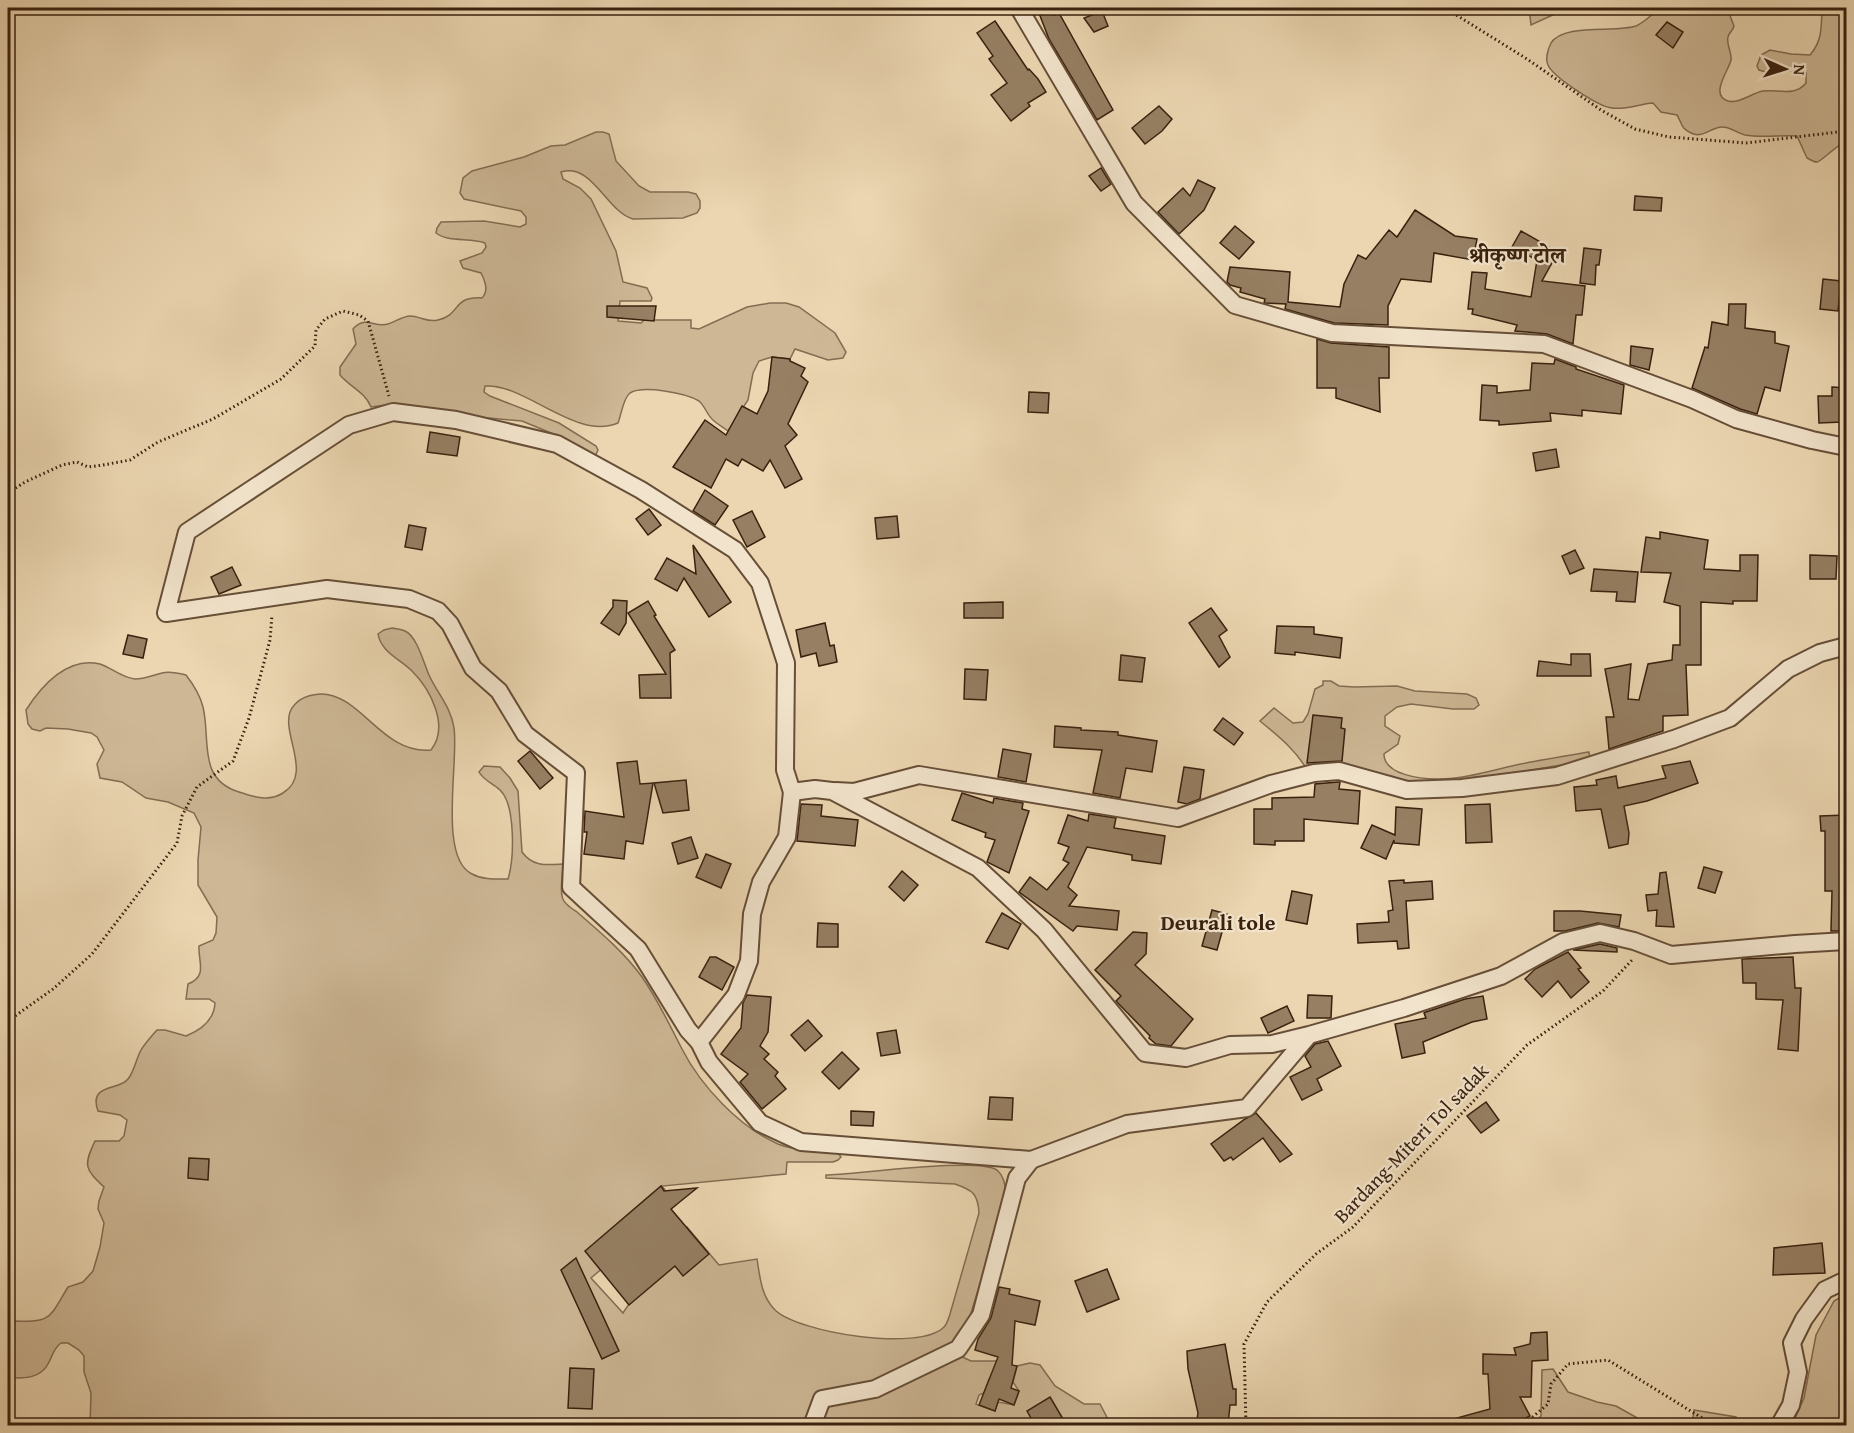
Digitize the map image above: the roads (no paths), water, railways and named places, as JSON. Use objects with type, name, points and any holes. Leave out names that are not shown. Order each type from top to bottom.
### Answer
[{"type":"street","points":[[1019,8],[1134,203],[1235,305],[1332,333],[1544,344],[1692,399],[1736,419],[1846,447]]},
{"type":"street","points":[[699,1042],[736,995],[749,961],[752,914],[761,882],[787,837],[792,792],[785,770],[786,663],[760,583],[735,549],[641,490],[557,444],[456,420],[393,412],[349,425],[188,532],[166,613],[327,590],[409,599],[438,611],[450,624],[473,668],[499,691],[525,734],[576,773],[571,887],[638,949],[688,1030],[699,1042],[709,1062],[760,1123],[801,1142],[1031,1160],[1126,1124],[1247,1108],[1309,1035]]},
{"type":"street","points":[[792,792],[815,789],[854,792],[919,775],[1178,818],[1271,784],[1314,773],[1339,771],[1407,790],[1461,788],[1557,776],[1674,739],[1730,718],[1788,669],[1820,653],[1846,646]]},
{"type":"street","points":[[832,790],[978,868],[1044,930],[1145,1053],[1186,1058],[1230,1045],[1272,1044],[1309,1035],[1404,1008],[1501,976],[1563,942],[1600,933],[1634,941],[1671,955],[1846,941]]},
{"type":"street","points":[[812,1425],[822,1399],[875,1389],[958,1349],[981,1315],[1017,1178],[1031,1160]]},
{"type":"street","points":[[1779,1425],[1791,1406],[1798,1372],[1792,1343],[1804,1319],[1825,1290],[1846,1280]]},
{"type":"district","name":"श्रीकृष्ण टोल","points":[[1517,255]]},
{"type":"district","name":"Deurali tole","points":[[1218,922]]}]
